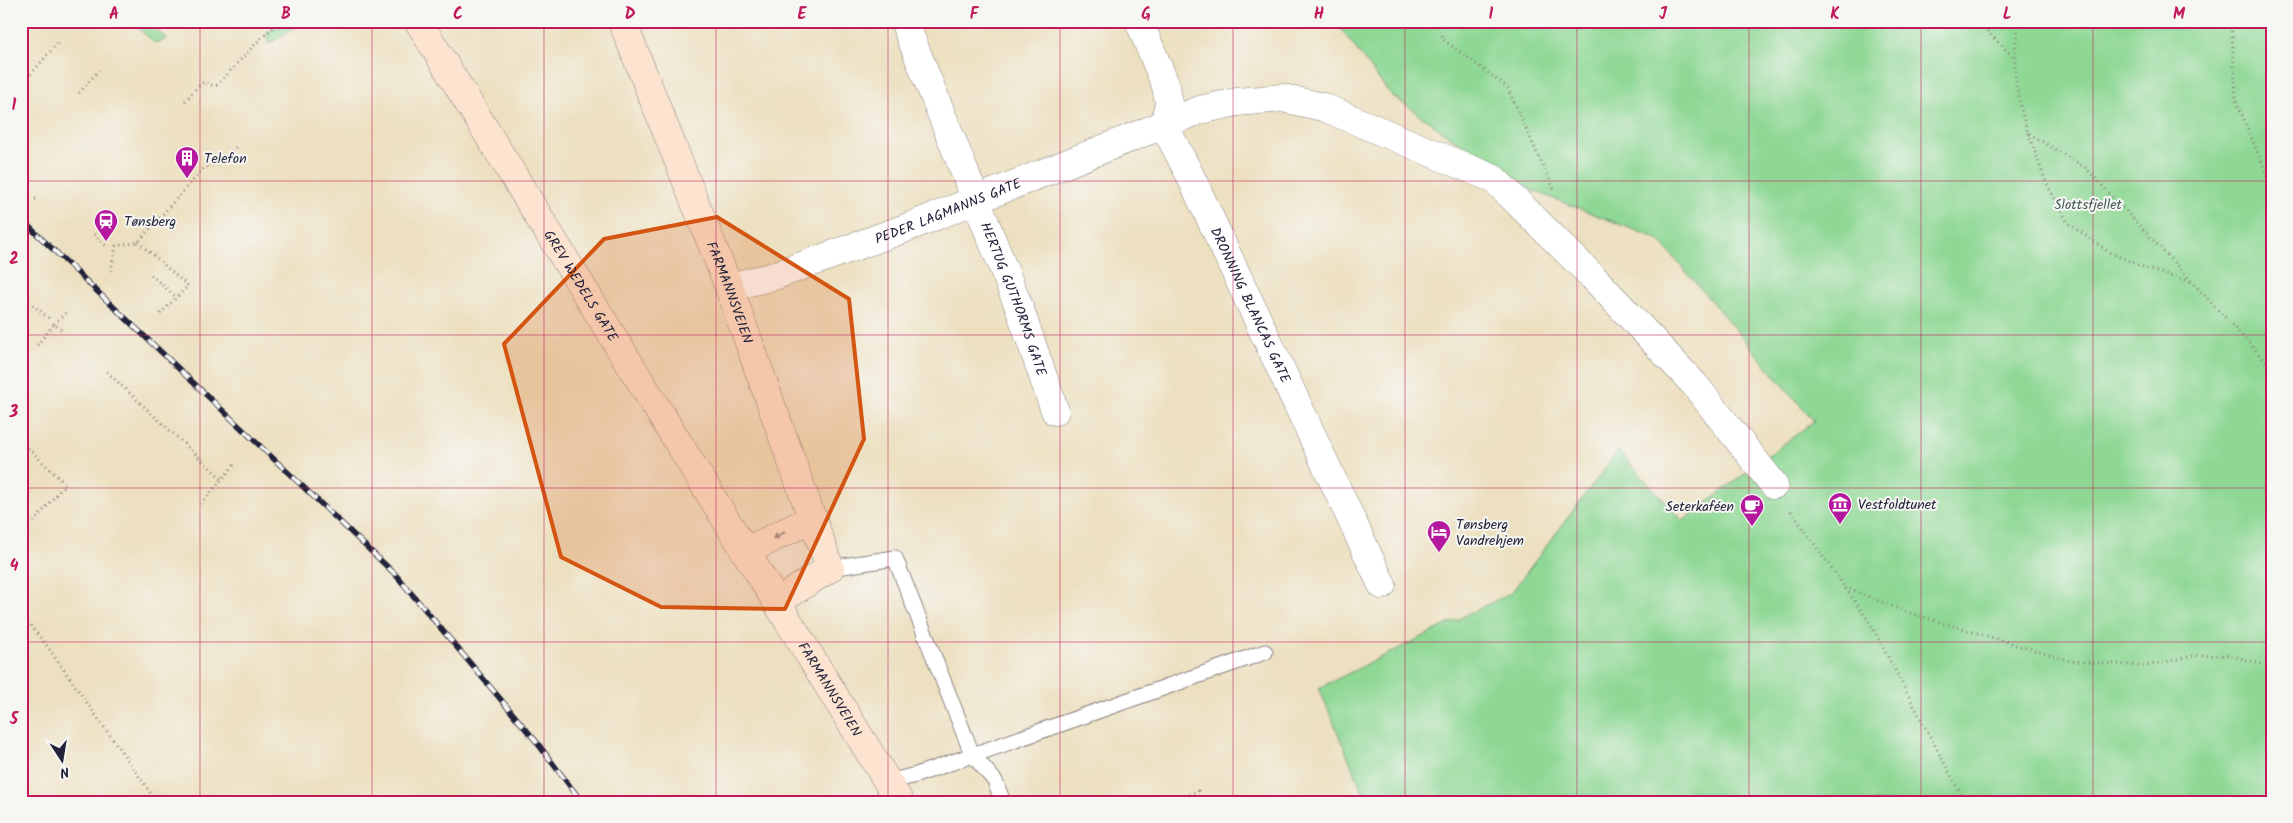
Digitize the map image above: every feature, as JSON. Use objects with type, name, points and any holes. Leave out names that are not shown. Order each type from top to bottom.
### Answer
[{"type":"main road","name":"GREV WEDELS GATE","points":[[418,21],[547,227],[745,552]]},
{"type":"main road","name":"FARMANNSVEIEN","points":[[622,21],[729,287],[830,568]]},
{"type":"main road","points":[[745,552],[813,518]]},
{"type":"main road","name":"FARMANNSVEIEN","points":[[745,552],[894,792]]},
{"type":"main road","points":[[777,602],[830,568]]},
{"type":"street","name":"HERTUG GUTHORMS GATE","points":[[904,21],[1019,307],[1055,411]]},
{"type":"street","points":[[1140,21],[1166,86],[1169,103],[1164,125]]},
{"type":"street","name":"PEDER LAGMANNS GATE","points":[[729,287],[774,276],[862,244],[974,199],[1058,169],[1200,110],[1238,102],[1283,98],[1323,107],[1494,179],[1593,276],[1694,385],[1774,485]]},
{"type":"street","name":"DRONNING BLANCAS GATE","points":[[1164,125],[1189,173],[1382,585]]},
{"type":"lane","points":[[830,568],[895,558],[972,754],[994,781],[1002,802]]},
{"type":"lane","points":[[894,792],[916,775],[1265,652]]},
{"type":"path","points":[[185,101],[200,84],[205,82],[210,85],[217,84],[281,21]]},
{"type":"path","points":[[1438,21],[1444,40],[1507,87],[1556,195]]},
{"type":"path","points":[[1976,21],[2014,58]]},
{"type":"path","points":[[2018,21],[2014,58],[2020,107],[2047,184],[2068,223],[2107,251],[2147,269],[2191,282]]},
{"type":"path","points":[[2231,21],[2236,100],[2272,188]]},
{"type":"path","points":[[21,86],[59,41]]},
{"type":"path","points":[[79,93],[98,70]]},
{"type":"path","points":[[2028,133],[2086,168],[2272,368]]},
{"type":"path","points":[[111,271],[116,246],[138,242],[204,168],[223,161],[236,147]]},
{"type":"path","points":[[94,234],[108,248]]},
{"type":"path","points":[[138,242],[188,286],[159,315]]},
{"type":"path","points":[[151,274],[176,297]]},
{"type":"path","points":[[21,295],[51,320]]},
{"type":"path","points":[[37,345],[67,311]]},
{"type":"path","points":[[54,324],[64,332]]},
{"type":"path","points":[[107,372],[221,478]]},
{"type":"path","points":[[21,441],[65,484],[34,522]]},
{"type":"path","points":[[201,504],[221,478],[234,465]]},
{"type":"path","points":[[1774,485],[1870,623],[1965,802]]},
{"type":"path","points":[[1845,588],[1909,613],[2071,661],[2144,666],[2193,656],[2229,655],[2272,667]]},
{"type":"path","points":[[21,614],[47,646],[156,802]]},
{"type":"path","points":[[1170,802],[1198,791],[1202,802]]},
{"type":"highlighted area","points":[[717,217],[849,299],[864,439],[785,609],[661,607],[561,557],[504,344],[604,239]]},
{"type":"green space","points":[[130,21],[147,21],[167,39],[155,43]]},
{"type":"green space","points":[[285,21],[306,21],[268,44],[267,33]]},
{"type":"green space","name":"Slottsfjellet","points":[[1335,21],[2272,21],[2272,802],[1367,802],[1319,688],[1511,593],[1618,451],[1683,521],[1814,421],[1658,239],[1518,185],[1390,94]]},
{"type":"railway","points":[[21,219],[395,574],[535,740],[582,802]]},
{"type":"place","name":"Telefon","points":[[187,179]]},
{"type":"place","name":"Tønsberg","points":[[106,242]]},
{"type":"place","name":"Vestfoldtunet","points":[[1840,525]]},
{"type":"place","name":"Seterkaféen","points":[[1752,527]]},
{"type":"place","name":"Tønsberg Vandrehjem","points":[[1439,553]]}]
